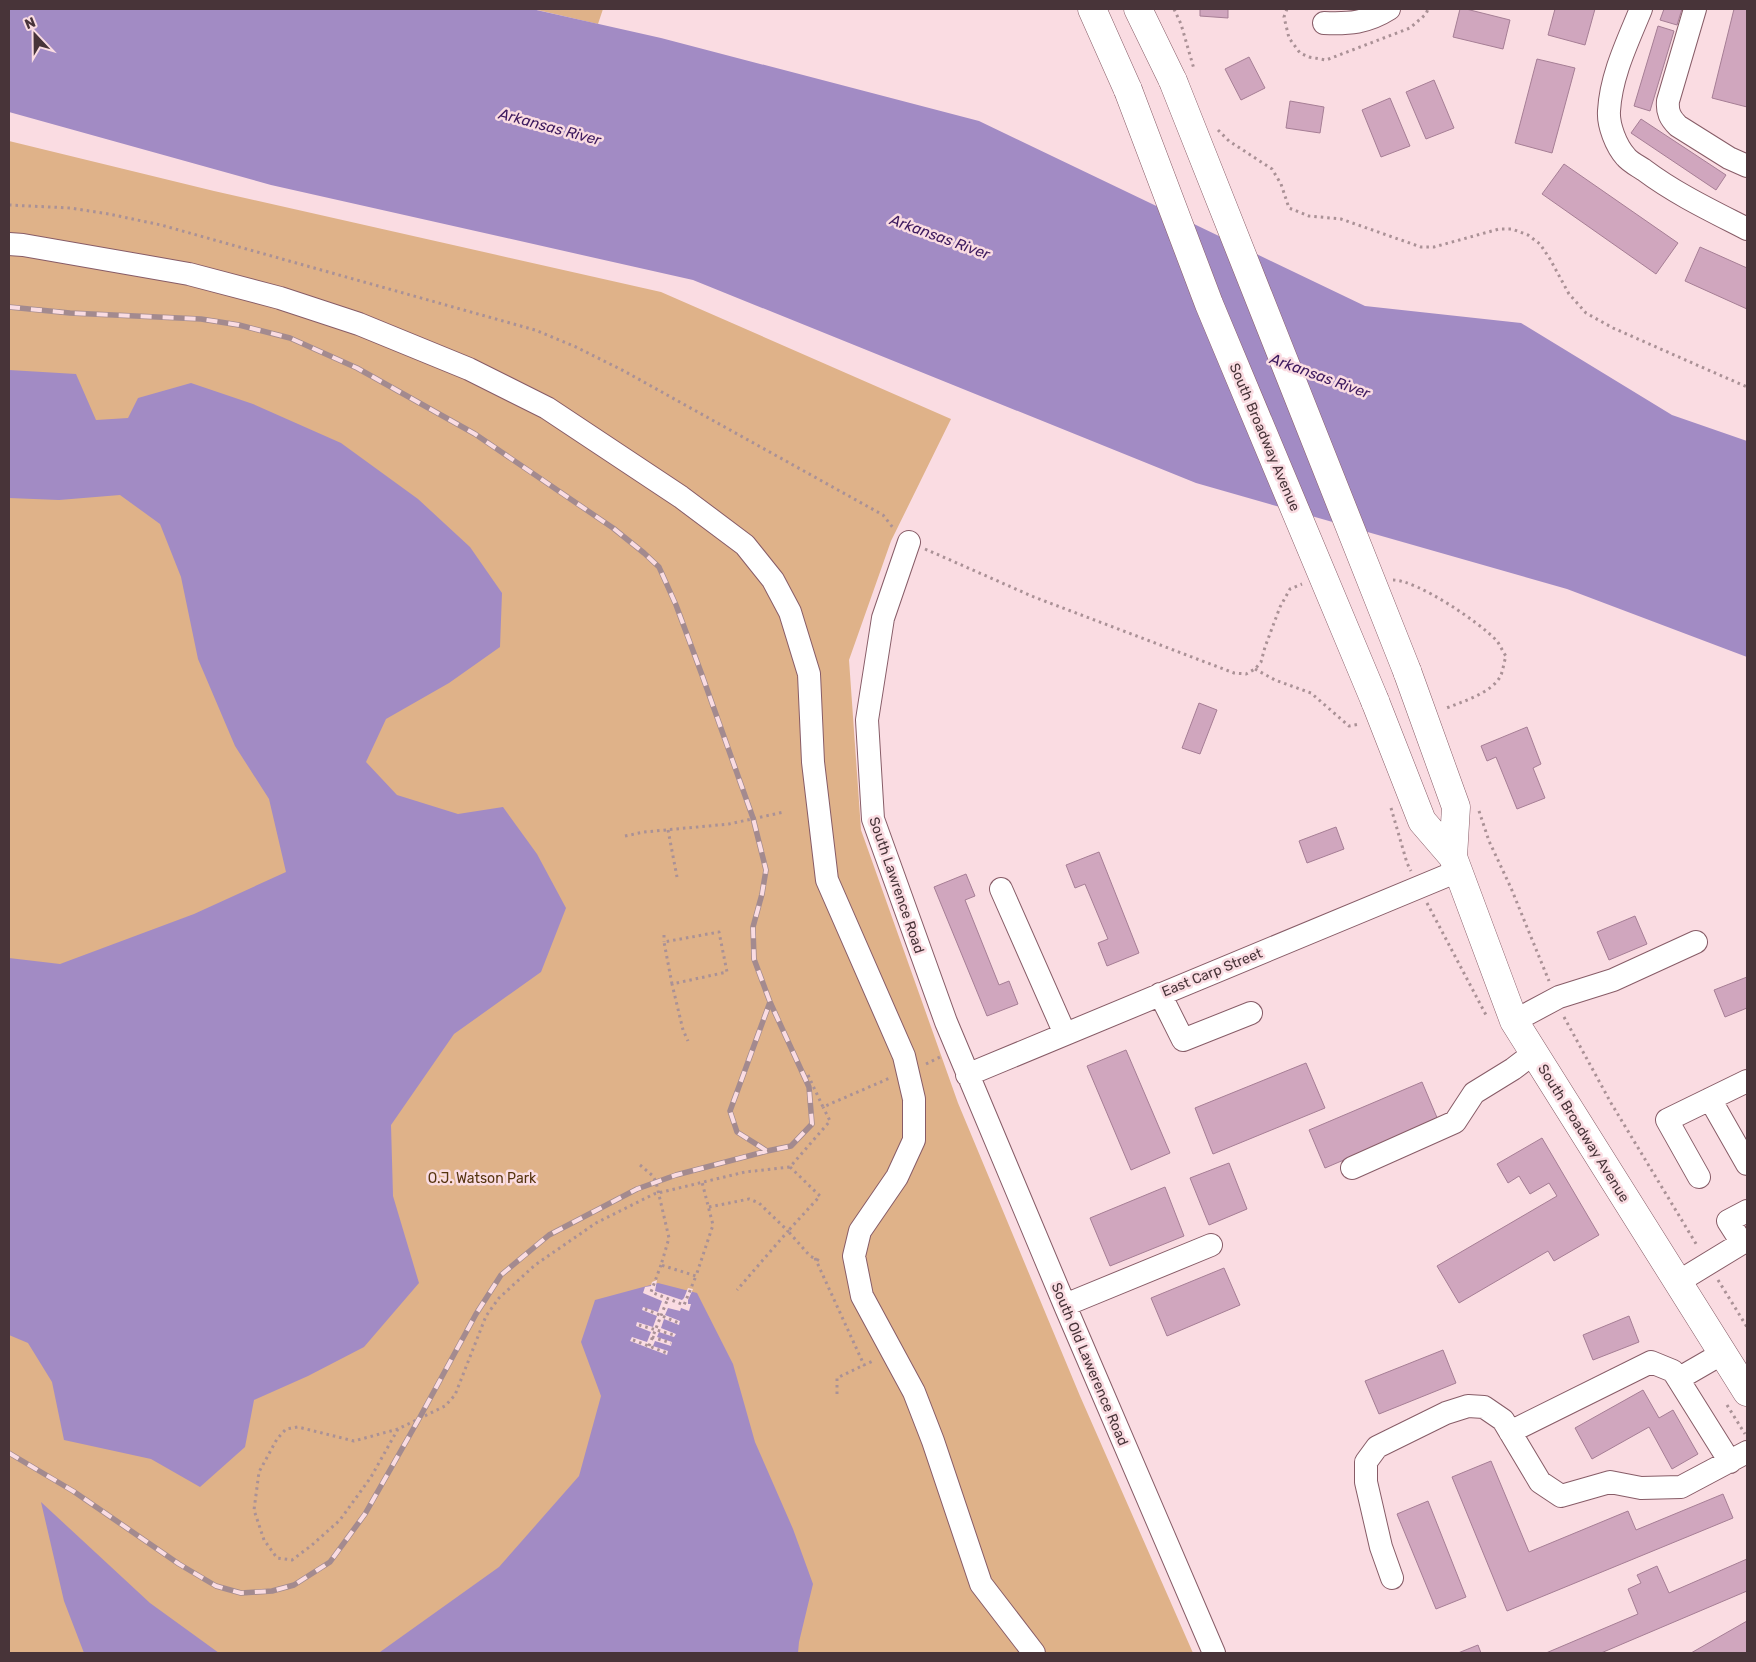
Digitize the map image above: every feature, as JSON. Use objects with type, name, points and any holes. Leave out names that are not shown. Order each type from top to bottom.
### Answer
[{"type":"main road","name":"South Broadway Avenue","points":[[1092,9],[1128,90],[1209,304],[1379,710],[1422,821],[1455,864],[1514,1021],[1747,1392]]},
{"type":"main road","name":"South Broadway Avenue","points":[[1138,9],[1184,75],[1407,671],[1456,807],[1455,864]]},
{"type":"street","points":[[1324,23],[1350,24],[1372,18],[1389,9]]},
{"type":"street","points":[[1641,9],[1620,62],[1608,112],[1611,128],[1618,144],[1626,157],[1666,186],[1747,229]]},
{"type":"street","points":[[1695,9],[1668,100],[1667,111],[1678,126],[1729,158],[1747,166]]},
{"type":"street","points":[[9,244],[189,274],[280,298],[407,343],[469,369],[547,408],[681,497],[745,545],[773,580],[790,612],[809,674],[813,762],[827,880],[904,1056],[914,1099],[914,1140],[897,1177],[860,1231],[854,1256],[862,1296],[921,1408],[981,1584],[1034,1653]]},
{"type":"street","name":"South Lawrence Road","points":[[909,542],[883,618],[867,720],[872,819],[946,1022],[968,1075]]},
{"type":"street","name":"East Carp Street","points":[[968,1075],[1160,994],[1455,864]]},
{"type":"street","points":[[1001,889],[1065,1034]]},
{"type":"street","points":[[1514,1021],[1556,998],[1614,980],[1696,942]]},
{"type":"street","points":[[1160,994],[1182,1040],[1251,1013]]},
{"type":"street","points":[[1352,1168],[1455,1122],[1474,1093],[1512,1070],[1534,1053]]},
{"type":"street","name":"South Old Lawerence Road","points":[[968,1075],[1064,1305],[1214,1653]]},
{"type":"street","points":[[1699,1177],[1667,1120],[1747,1081]]},
{"type":"street","points":[[1710,1099],[1747,1164]]},
{"type":"street","points":[[1678,1282],[1708,1264],[1745,1247],[1728,1220],[1747,1211]]},
{"type":"street","points":[[1064,1305],[1211,1246]]},
{"type":"street","points":[[1678,1379],[1723,1353]]},
{"type":"street","points":[[1392,1578],[1381,1547],[1366,1482],[1366,1462],[1377,1447],[1446,1413],[1468,1406],[1484,1408],[1503,1420],[1510,1432],[1540,1482],[1561,1496],[1610,1482],[1641,1488],[1681,1487],[1738,1457],[1673,1371],[1651,1362],[1510,1432]]},
{"type":"path","points":[[1174,9],[1181,24],[1184,75]]},
{"type":"path","points":[[1215,127],[1229,141],[1272,169],[1281,184],[1289,208],[1309,216],[1341,219],[1421,247],[1449,244],[1499,229],[1512,229],[1528,235],[1540,244],[1569,294],[1586,313],[1613,328],[1747,387]]},
{"type":"path","points":[[9,205],[70,208],[161,225],[535,330],[576,347],[624,371],[883,515],[899,538],[1034,596],[1234,673],[1246,674],[1256,670],[1261,662],[1280,608],[1290,589],[1297,585],[1307,584]]},
{"type":"path","points":[[1389,579],[1418,587],[1472,620],[1496,640],[1506,656],[1500,676],[1492,687],[1474,697],[1444,709]]},
{"type":"path","points":[[1256,670],[1275,680],[1311,692],[1349,726],[1379,710]]},
{"type":"path","points":[[1440,703],[1447,718]]},
{"type":"path","points":[[1477,806],[1489,841],[1575,1038],[1611,1103],[1747,1326]]},
{"type":"path","points":[[625,836],[644,832],[729,824],[784,812]]},
{"type":"path","points":[[668,830],[677,877]]},
{"type":"path","points":[[664,942],[719,932],[727,972],[672,984]]},
{"type":"path","points":[[664,935],[672,984],[683,1030],[688,1041]]},
{"type":"path","points":[[823,1107],[941,1057]]},
{"type":"path","points":[[398,1429],[371,1477],[340,1520],[292,1560],[277,1558],[264,1540],[254,1510],[259,1472],[277,1440],[286,1429],[298,1427],[354,1441],[398,1429],[445,1406],[455,1395],[486,1316],[499,1298],[535,1265],[596,1223],[659,1193],[745,1172],[790,1167],[830,1121],[808,1075]]},
{"type":"path","points":[[640,1165],[653,1176],[659,1193],[669,1238],[651,1292],[684,1305],[713,1225],[702,1182]]},
{"type":"path","points":[[737,1290],[820,1196],[790,1167]]},
{"type":"path","points":[[709,1208],[749,1199],[760,1203],[810,1256],[822,1262]]},
{"type":"path","points":[[815,1258],[864,1365]]},
{"type":"path","points":[[661,1265],[696,1276]]},
{"type":"path","points":[[649,1346],[668,1298]]},
{"type":"path","points":[[645,1309],[679,1322]]},
{"type":"path","points":[[639,1325],[674,1334]]},
{"type":"path","points":[[652,1337],[671,1344]]},
{"type":"path","points":[[633,1340],[666,1353]]},
{"type":"path","points":[[837,1394],[837,1378],[893,1353]]},
{"type":"green space","points":[[533,9],[603,9],[598,24]]},
{"type":"green space","name":"O.J. Watson Park","points":[[9,141],[214,191],[661,292],[951,419],[891,541],[849,660],[861,830],[958,1103],[1080,1396],[1193,1653],[9,1653]]},
{"type":"water","name":"Arkansas River","points":[[9,9],[532,9],[661,38],[979,121],[1365,306],[1521,323],[1672,415],[1747,441],[1747,657],[1567,589],[1196,483],[693,280],[271,185],[9,112]]},
{"type":"water","points":[[9,370],[76,374],[96,420],[128,418],[138,398],[191,383],[253,404],[341,443],[418,499],[470,547],[502,593],[500,647],[449,683],[386,719],[366,762],[397,795],[458,814],[503,807],[537,854],[566,908],[541,972],[454,1034],[391,1125],[393,1196],[419,1283],[364,1347],[308,1376],[254,1400],[245,1447],[200,1487],[151,1459],[64,1440],[52,1382],[28,1343],[9,1335],[9,958],[60,964],[194,914],[286,872],[269,799],[235,746],[198,659],[181,577],[160,524],[120,495],[59,500],[9,498]]},
{"type":"water","points":[[658,1283],[697,1293],[733,1364],[755,1442],[793,1529],[813,1584],[798,1653],[369,1653],[380,1652],[499,1567],[579,1476],[601,1396],[581,1342],[595,1300]]},
{"type":"water","points":[[41,1502],[150,1603],[219,1653],[84,1653],[64,1601]]},
{"type":"pier","points":[[657,1280],[655,1291],[682,1300],[688,1288],[693,1289],[688,1300],[688,1304],[691,1304],[689,1311],[681,1308],[680,1311],[668,1308],[665,1315],[680,1321],[679,1325],[664,1319],[661,1328],[676,1334],[674,1337],[659,1332],[657,1337],[672,1342],[671,1346],[655,1341],[653,1346],[668,1351],[667,1355],[630,1341],[632,1337],[647,1342],[651,1332],[636,1326],[637,1322],[653,1327],[657,1316],[642,1310],[643,1307],[658,1312],[662,1301],[643,1293],[645,1287],[651,1286],[652,1282]]},
{"type":"building","points":[[1200,9],[1228,9],[1228,18],[1200,16]]},
{"type":"building","points":[[1460,9],[1510,20],[1503,49],[1453,37]]},
{"type":"building","points":[[1555,9],[1595,9],[1585,45],[1548,35]]},
{"type":"building","points":[[1664,9],[1682,9],[1677,25],[1660,20]]},
{"type":"building","points":[[1734,9],[1747,9],[1747,107],[1712,98]]},
{"type":"building","points":[[1658,26],[1674,31],[1650,111],[1634,106]]},
{"type":"building","points":[[1249,57],[1265,88],[1241,100],[1225,69]]},
{"type":"building","points":[[1537,59],[1575,68],[1552,153],[1515,143]]},
{"type":"building","points":[[1434,80],[1454,128],[1426,139],[1406,92]]},
{"type":"building","points":[[1390,98],[1410,146],[1381,157],[1362,110]]},
{"type":"building","points":[[1290,101],[1324,107],[1320,133],[1286,128]]},
{"type":"building","points":[[1641,119],[1726,175],[1716,190],[1631,133]]},
{"type":"building","points":[[1564,164],[1678,243],[1656,274],[1542,194]]},
{"type":"building","points":[[1700,247],[1747,268],[1747,309],[1685,281]]},
{"type":"building","points":[[1199,703],[1217,710],[1200,754],[1182,748]]},
{"type":"building","points":[[1527,727],[1541,764],[1533,768],[1545,798],[1517,809],[1496,757],[1487,761],[1481,746]]},
{"type":"building","points":[[1336,827],[1344,849],[1307,863],[1299,841]]},
{"type":"building","points":[[1099,852],[1139,953],[1107,966],[1098,943],[1108,939],[1085,884],[1075,888],[1066,865]]},
{"type":"building","points":[[966,874],[975,896],[965,900],[999,985],[1009,981],[1018,1004],[987,1016],[934,887]]},
{"type":"building","points":[[1635,916],[1647,944],[1609,960],[1597,932]]},
{"type":"building","points":[[1747,977],[1747,1008],[1725,1017],[1714,990]]},
{"type":"building","points":[[1126,1050],[1170,1153],[1131,1170],[1087,1066]]},
{"type":"building","points":[[1306,1063],[1325,1108],[1213,1154],[1195,1108]]},
{"type":"building","points":[[1422,1082],[1438,1120],[1325,1168],[1309,1130]]},
{"type":"building","points":[[1542,1138],[1599,1235],[1554,1261],[1548,1251],[1459,1303],[1437,1266],[1557,1196],[1549,1183],[1530,1194],[1519,1176],[1508,1183],[1497,1164]]},
{"type":"building","points":[[1229,1163],[1247,1209],[1209,1225],[1190,1178]]},
{"type":"building","points":[[1165,1187],[1184,1236],[1110,1266],[1090,1218]]},
{"type":"building","points":[[1224,1268],[1240,1305],[1167,1336],[1151,1298]]},
{"type":"building","points":[[1629,1316],[1639,1342],[1593,1360],[1583,1335]]},
{"type":"building","points":[[1443,1350],[1456,1383],[1379,1414],[1365,1381]]},
{"type":"building","points":[[1643,1390],[1659,1418],[1673,1410],[1698,1454],[1672,1469],[1649,1427],[1592,1459],[1575,1428]]},
{"type":"building","points":[[1491,1461],[1529,1552],[1628,1511],[1636,1530],[1723,1494],[1733,1518],[1507,1611],[1452,1477]]},
{"type":"building","points":[[1428,1501],[1466,1597],[1436,1609],[1397,1514]]},
{"type":"building","points":[[1747,1559],[1747,1591],[1601,1653],[1546,1653],[1638,1614],[1628,1589],[1641,1583],[1637,1575],[1657,1566],[1669,1593]]},
{"type":"building","points":[[1747,1621],[1747,1653],[1691,1653]]},
{"type":"building","points":[[1478,1645],[1481,1653],[1458,1653]]},
{"type":"railway","points":[[9,307],[70,313],[201,319],[239,325],[290,338],[357,368],[475,434],[613,528],[644,553],[659,567],[676,605],[753,818],[766,870],[753,927],[754,959],[770,1002],[809,1087],[812,1124],[791,1146],[767,1151],[737,1132],[730,1111],[770,1002]]},
{"type":"railway","points":[[9,1453],[73,1491],[179,1564],[216,1586],[241,1593],[272,1591],[294,1585],[330,1562],[365,1514],[476,1314],[501,1275],[549,1235],[637,1189],[676,1175],[767,1151]]}]
